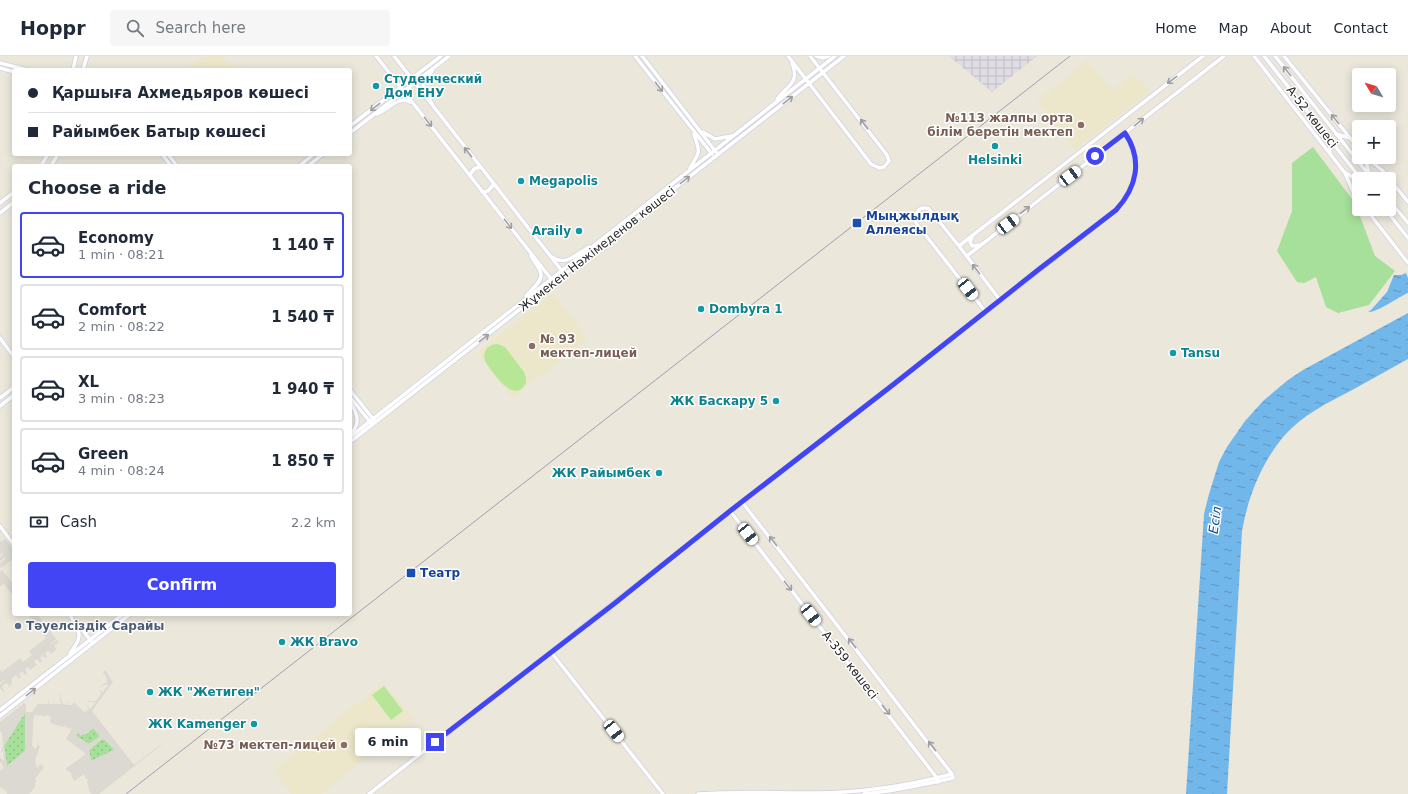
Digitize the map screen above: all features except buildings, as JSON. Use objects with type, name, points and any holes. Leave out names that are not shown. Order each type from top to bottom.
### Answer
[{"type":"street","points":[[73,68],[76,56]]},
{"type":"street","points":[[84,68],[87,56]]},
{"type":"street","points":[[376,56],[554,283]]},
{"type":"street","points":[[394,56],[565,274]]},
{"type":"street","points":[[352,124],[441,56]]},
{"type":"street","points":[[352,132],[449,56]]},
{"type":"street","points":[[635,56],[714,157]]},
{"type":"street","points":[[642,56],[718,154]]},
{"type":"street","points":[[789,57],[871,164],[879,168],[884,167],[889,160],[887,155],[810,56]]},
{"type":"street","points":[[816,56],[824,58],[829,56]]},
{"type":"street","name":"Жұмекен Нәжімеденов көшесі","points":[[352,440],[522,302],[835,56]]},
{"type":"street","name":"Жұмекен Нәжімеденов көшесі","points":[[352,434],[373,422],[554,283],[844,56]]},
{"type":"street","points":[[959,246],[1203,56]]},
{"type":"street","points":[[967,256],[1224,56]]},
{"type":"street","points":[[1254,56],[1345,173],[1352,189]]},
{"type":"street","name":"А-52 көшесі","points":[[1264,56],[1354,172]]},
{"type":"street","name":"А-52 көшесі","points":[[1275,56],[1366,172]]},
{"type":"street","points":[[1284,56],[1351,138]]},
{"type":"street","points":[[774,104],[794,81],[795,71],[789,57]]},
{"type":"street","points":[[0,63],[20,68]]},
{"type":"street","points":[[434,108],[424,84],[438,64]]},
{"type":"street","points":[[0,68],[12,71]]},
{"type":"street","points":[[373,116],[381,113],[401,100],[406,100],[414,104]]},
{"type":"street","points":[[689,171],[699,152],[693,131]]},
{"type":"street","points":[[700,131],[715,140],[735,135]]},
{"type":"street","points":[[369,794],[1116,210],[1124,202],[1132,185],[1136,166],[1133,147],[1125,133]]},
{"type":"street","points":[[1336,134],[1351,138]]},
{"type":"street","points":[[1330,140],[1330,153]]},
{"type":"street","points":[[302,164],[312,156]]},
{"type":"street","points":[[310,164],[320,156]]},
{"type":"street","points":[[1374,164],[1384,172]]},
{"type":"street","points":[[470,175],[474,169],[480,167]]},
{"type":"street","points":[[1345,173],[1352,176]]},
{"type":"street","points":[[482,192],[488,191],[494,184]]},
{"type":"street","points":[[1396,187],[1408,202]]},
{"type":"street","points":[[0,203],[12,194]]},
{"type":"street","points":[[0,213],[12,204]]},
{"type":"street","points":[[985,311],[916,223],[915,214],[918,210],[922,208],[929,209],[1000,300]]},
{"type":"street","points":[[1396,208],[1408,223]]},
{"type":"street","points":[[1371,216],[1408,263]]},
{"type":"street","points":[[1391,216],[1408,238]]},
{"type":"street","points":[[974,234],[970,242],[972,246],[983,243]]},
{"type":"street","points":[[550,256],[559,261],[566,261],[586,248],[594,245]]},
{"type":"street","points":[[522,302],[539,282],[541,277],[541,274],[528,250]]},
{"type":"street","points":[[0,338],[12,354]]},
{"type":"street","points":[[0,398],[12,389]]},
{"type":"street","points":[[352,393],[373,422]]},
{"type":"street","points":[[0,406],[12,397]]},
{"type":"street","points":[[352,399],[373,422]]},
{"type":"street","points":[[352,404],[357,412],[358,417],[356,426],[352,432]]},
{"type":"street","points":[[698,794],[736,792],[856,792],[953,778],[952,774],[742,502]]},
{"type":"street","name":"А-359 көшесі","points":[[730,511],[937,780]]},
{"type":"street","points":[[0,526],[12,542]]},
{"type":"street","points":[[63,660],[79,640],[79,632],[71,616]]},
{"type":"street","points":[[72,616],[91,641]]},
{"type":"street","points":[[0,716],[121,616]]},
{"type":"street","points":[[0,710],[63,660],[127,616]]},
{"type":"street","points":[[551,652],[663,794]]},
{"type":"street","points":[[864,794],[884,792],[937,780],[952,774]]},
{"type":"shaded area","points":[[204,56],[223,56],[232,68],[189,68]]},
{"type":"shaded area","points":[[949,56],[1037,56],[992,92]]},
{"type":"shaded area","name":"№113 жалпы орта білім беретін мектеп","points":[[1087,60],[1112,90],[1132,75],[1137,82],[1140,79],[1150,91],[1075,150],[1037,101]]},
{"type":"shaded area","name":"№ 93 мектеп-лицей","points":[[553,293],[588,339],[512,398],[477,352]]},
{"type":"shaded area","points":[[5,539],[12,548],[12,560],[5,565],[5,567],[0,568],[0,563],[6,558],[5,557],[0,561],[0,557],[3,554],[2,553],[0,555],[0,542]]},
{"type":"shaded area","points":[[2,570],[12,582],[12,594],[4,584],[0,586],[0,571]]},
{"type":"shaded area","points":[[30,616],[39,616],[56,639],[49,645],[57,640],[59,642],[54,646],[57,649],[51,654],[48,651],[45,653],[47,657],[45,658],[42,655],[40,658],[42,661],[40,663],[37,659],[34,662],[37,665],[30,670],[28,667],[25,669],[27,673],[25,675],[22,671],[19,674],[21,677],[19,679],[16,675],[12,678],[12,684],[9,687],[6,683],[2,686],[3,692],[0,685],[7,678],[0,683],[0,670],[2,672],[20,658],[23,662],[32,655],[29,651],[46,638]]},
{"type":"shaded area","points":[[105,670],[113,682],[92,711],[134,765],[161,745],[99,794],[92,794],[90,793],[87,781],[88,779],[86,779],[84,774],[74,781],[71,776],[72,774],[65,769],[86,754],[83,752],[84,750],[82,751],[66,739],[72,729],[65,727],[65,725],[63,727],[50,723],[51,716],[48,716],[48,714],[46,716],[34,715],[32,745],[35,750],[38,745],[40,746],[35,761],[37,768],[40,764],[44,767],[35,779],[36,786],[29,794],[7,794],[6,791],[0,787],[0,771],[4,768],[0,761],[0,757],[4,761],[3,750],[0,754],[3,747],[0,722],[24,703],[26,705],[26,712],[32,712],[38,704],[48,704],[48,699],[49,704],[61,704],[58,691],[63,704],[68,705],[67,700],[69,705],[72,705],[74,702],[84,712],[89,710],[86,704],[90,709],[96,702],[88,701],[96,701],[102,693],[97,689],[103,692],[108,685],[107,684],[97,688],[107,682],[106,676],[103,673]],"holes":[[[25,713],[25,751],[7,766],[4,746]],[[93,728],[100,736],[89,744],[76,736],[78,733],[81,736],[84,733],[85,735]],[[102,739],[105,740],[114,750],[91,761],[89,750]]]},
{"type":"shaded area","name":"№73 мектеп-лицей","points":[[383,683],[414,720],[321,794],[291,794],[273,770]]},
{"type":"green space","points":[[1313,147],[1352,199],[1352,216],[1360,216],[1375,256],[1395,271],[1369,305],[1338,313],[1326,307],[1316,277],[1304,283],[1297,282],[1277,251],[1292,211],[1292,163]]},
{"type":"green space","points":[[498,344],[505,347],[524,372],[526,383],[521,389],[516,391],[504,385],[485,361],[485,351],[491,345]]},
{"type":"green space","points":[[384,686],[403,711],[391,720],[372,695]]},
{"type":"green space","points":[[25,712],[25,751],[7,766],[4,746]]},
{"type":"green space","points":[[93,728],[100,736],[89,744],[76,736],[78,733],[81,735],[84,733],[85,735]]},
{"type":"green space","points":[[104,739],[115,750],[91,761],[89,750]]},
{"type":"water","points":[[1406,273],[1408,278],[1408,293],[1377,310],[1368,312],[1387,292],[1394,275]]},
{"type":"water","name":"Есіл","points":[[1408,313],[1408,359],[1326,404],[1290,429],[1275,447],[1256,481],[1242,531],[1227,794],[1186,794],[1204,514],[1219,462],[1227,447],[1245,421],[1263,401],[1288,380],[1303,370]]},
{"type":"tram line","points":[[126,794],[1070,56]]},
{"type":"place","name":"Студенческий Дом ЕНУ","points":[[376,86]]},
{"type":"place","name":"№113 жалпы орта білім беретін мектеп","points":[[1081,125]]},
{"type":"place","name":"Helsinki","points":[[995,146]]},
{"type":"place","name":"Megapolis","points":[[521,181]]},
{"type":"place","name":"Мыңжылдық Аллеясы","points":[[857,223]]},
{"type":"place","name":"Araily","points":[[579,231]]},
{"type":"place","name":"Dombyra 1","points":[[701,309]]},
{"type":"place","name":"№ 93 мектеп-лицей","points":[[532,346]]},
{"type":"place","name":"Tansu","points":[[1173,353]]},
{"type":"place","name":"ЖК Баскару 5","points":[[776,401]]},
{"type":"place","name":"ЖК Райымбек","points":[[659,473]]},
{"type":"place","name":"Театр","points":[[411,573]]},
{"type":"place","name":"Тәуелсіздік Сарайы","points":[[18,626]]},
{"type":"place","name":"ЖК Bravo","points":[[282,642]]},
{"type":"place","name":"ЖК \"Жетиген\"","points":[[150,692]]},
{"type":"place","name":"ЖК Kamenger","points":[[254,724]]},
{"type":"place","name":"№73 мектеп-лицей","points":[[344,745]]},
{"type":"route","points":[[435,742],[615,603],[730,511],[1116,210],[1124,202],[1132,185],[1136,166],[1133,147],[1125,133],[1095,156]]}]
